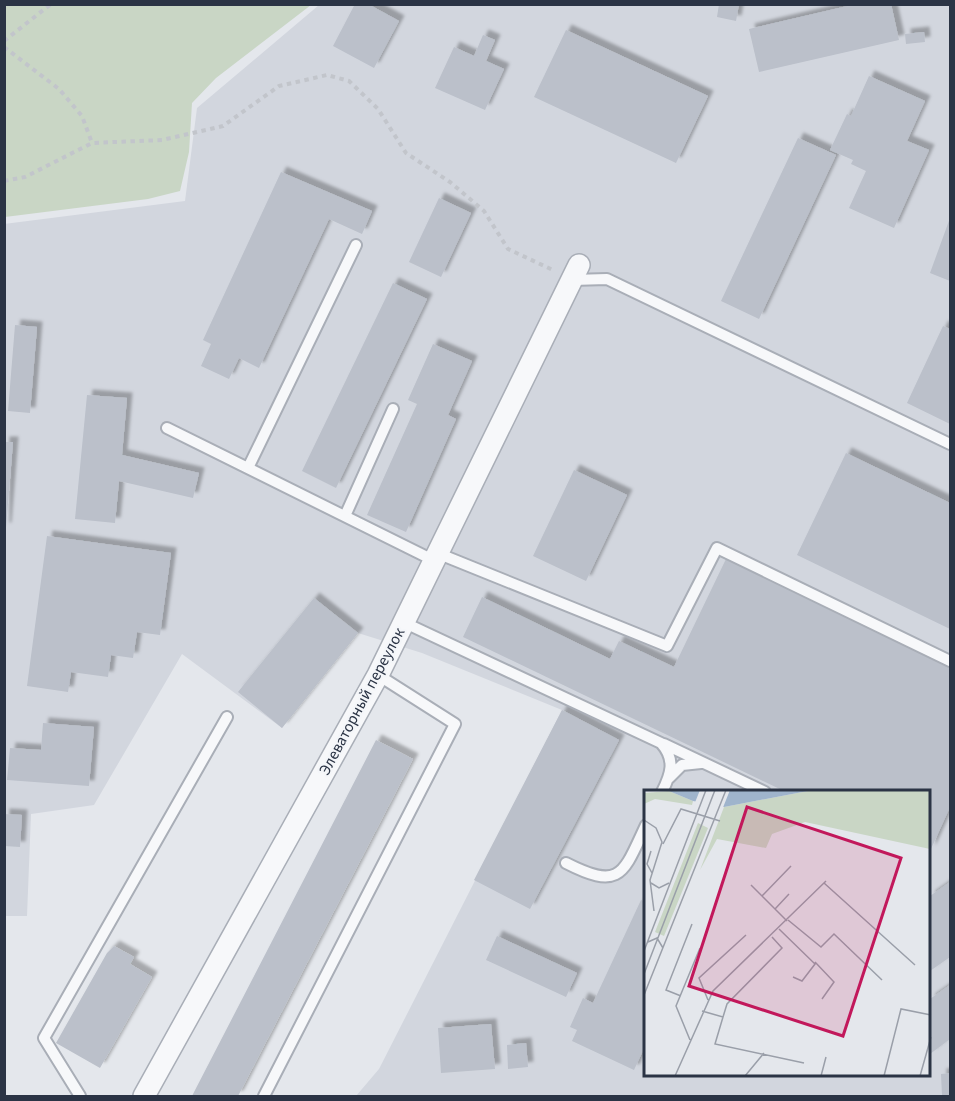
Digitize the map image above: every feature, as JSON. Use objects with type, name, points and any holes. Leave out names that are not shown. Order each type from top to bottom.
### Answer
[{"type":"street","name":"Элеваторный переулок","points":[[144,1096],[378,675],[575,272]]},
{"type":"lane","points":[[248,468],[356,245]]},
{"type":"lane","points":[[575,272],[607,279],[951,444]]},
{"type":"lane","points":[[345,516],[393,409]]},
{"type":"lane","points":[[167,428],[345,516],[435,556],[667,646],[717,548],[951,661]]},
{"type":"lane","points":[[403,622],[761,790]]},
{"type":"lane","points":[[264,1096],[455,724],[378,675]]},
{"type":"lane","points":[[80,1096],[44,1038],[227,717]]},
{"type":"lane","points":[[661,743],[671,759],[669,778]]},
{"type":"lane","points":[[663,790],[675,770],[691,762],[708,765]]},
{"type":"lane","points":[[566,863],[596,877],[615,875],[629,862],[644,829]]},
{"type":"path","points":[[4,41],[51,4]]},
{"type":"path","points":[[4,47],[59,89],[82,116],[92,143]]},
{"type":"path","points":[[4,182],[26,177],[92,143],[162,140],[223,126],[279,87],[327,75],[349,81],[378,109],[406,153],[450,182],[484,211],[508,249],[575,272]]},
{"type":"shaded area","points":[[319,5],[950,5],[950,1096],[356,1096],[379,1069],[562,710],[422,653],[358,633],[282,728],[182,654],[94,805],[31,814],[27,916],[5,916],[4,224],[185,201],[197,108]]},
{"type":"green space","points":[[4,5],[311,5],[216,78],[192,103],[189,152],[180,191],[148,199],[5,217]]},
{"type":"building","points":[[355,4],[368,4],[399,21],[374,68],[333,46]]},
{"type":"building","points":[[719,4],[739,4],[736,21],[717,17]]},
{"type":"building","points":[[856,4],[891,4],[899,40],[759,72],[749,29]]},
{"type":"building","points":[[566,30],[708,96],[676,163],[534,97]]},
{"type":"building","points":[[924,32],[925,42],[906,44],[905,34]]},
{"type":"building","points":[[483,35],[495,40],[486,61],[504,69],[485,110],[435,88],[454,47],[474,56]]},
{"type":"building","points":[[869,76],[925,101],[907,141],[929,150],[894,228],[849,208],[866,171],[851,164],[853,160],[830,150],[847,114],[851,116]]},
{"type":"building","points":[[798,138],[836,155],[759,319],[721,301]]},
{"type":"building","points":[[281,172],[372,211],[362,234],[329,219],[259,368],[239,358],[229,379],[201,366],[211,344],[203,340]]},
{"type":"building","points":[[439,198],[471,213],[441,277],[409,262]]},
{"type":"building","points":[[950,218],[950,281],[930,273]]},
{"type":"building","points":[[393,283],[427,299],[336,488],[302,471]]},
{"type":"building","points":[[15,325],[37,327],[30,413],[8,411]]},
{"type":"building","points":[[943,326],[950,329],[950,424],[907,403]]},
{"type":"building","points":[[433,344],[472,361],[448,415],[456,419],[406,532],[367,515],[417,404],[408,400]]},
{"type":"building","points":[[87,395],[127,398],[122,455],[199,473],[193,498],[119,481],[115,523],[75,519]]},
{"type":"building","points":[[4,442],[13,442],[6,528],[4,528]]},
{"type":"building","points":[[846,453],[950,503],[950,629],[797,555]]},
{"type":"building","points":[[574,470],[627,495],[586,581],[533,556]]},
{"type":"building","points":[[47,536],[171,553],[160,635],[137,632],[133,658],[111,655],[108,677],[71,672],[68,692],[27,686]]},
{"type":"building","points":[[726,559],[950,667],[950,807],[931,849],[931,790],[782,790],[463,637],[482,597],[610,659],[619,641],[674,667]]},
{"type":"building","points":[[314,598],[358,633],[282,728],[238,692]]},
{"type":"building","points":[[562,710],[619,740],[530,909],[474,880]]},
{"type":"building","points":[[43,723],[94,727],[89,786],[7,780],[10,748],[41,750]]},
{"type":"building","points":[[376,740],[413,759],[238,1096],[192,1096]]},
{"type":"building","points":[[4,814],[22,815],[20,847],[4,846]]},
{"type":"building","points":[[950,882],[950,957],[931,970],[931,895]]},
{"type":"building","points":[[641,900],[644,901],[644,1048],[634,1070],[572,1041],[577,1030],[570,1027],[583,998],[593,1003]]},
{"type":"building","points":[[497,936],[577,973],[566,997],[486,960]]},
{"type":"building","points":[[114,946],[134,957],[130,964],[152,977],[100,1068],[56,1043],[107,953]]},
{"type":"building","points":[[950,985],[950,1039],[931,1053],[931,998]]},
{"type":"building","points":[[491,1024],[495,1069],[441,1073],[438,1028]]},
{"type":"building","points":[[526,1043],[528,1067],[508,1069],[507,1045]]},
{"type":"building","points":[[950,1073],[950,1096],[942,1096],[941,1074]]}]
